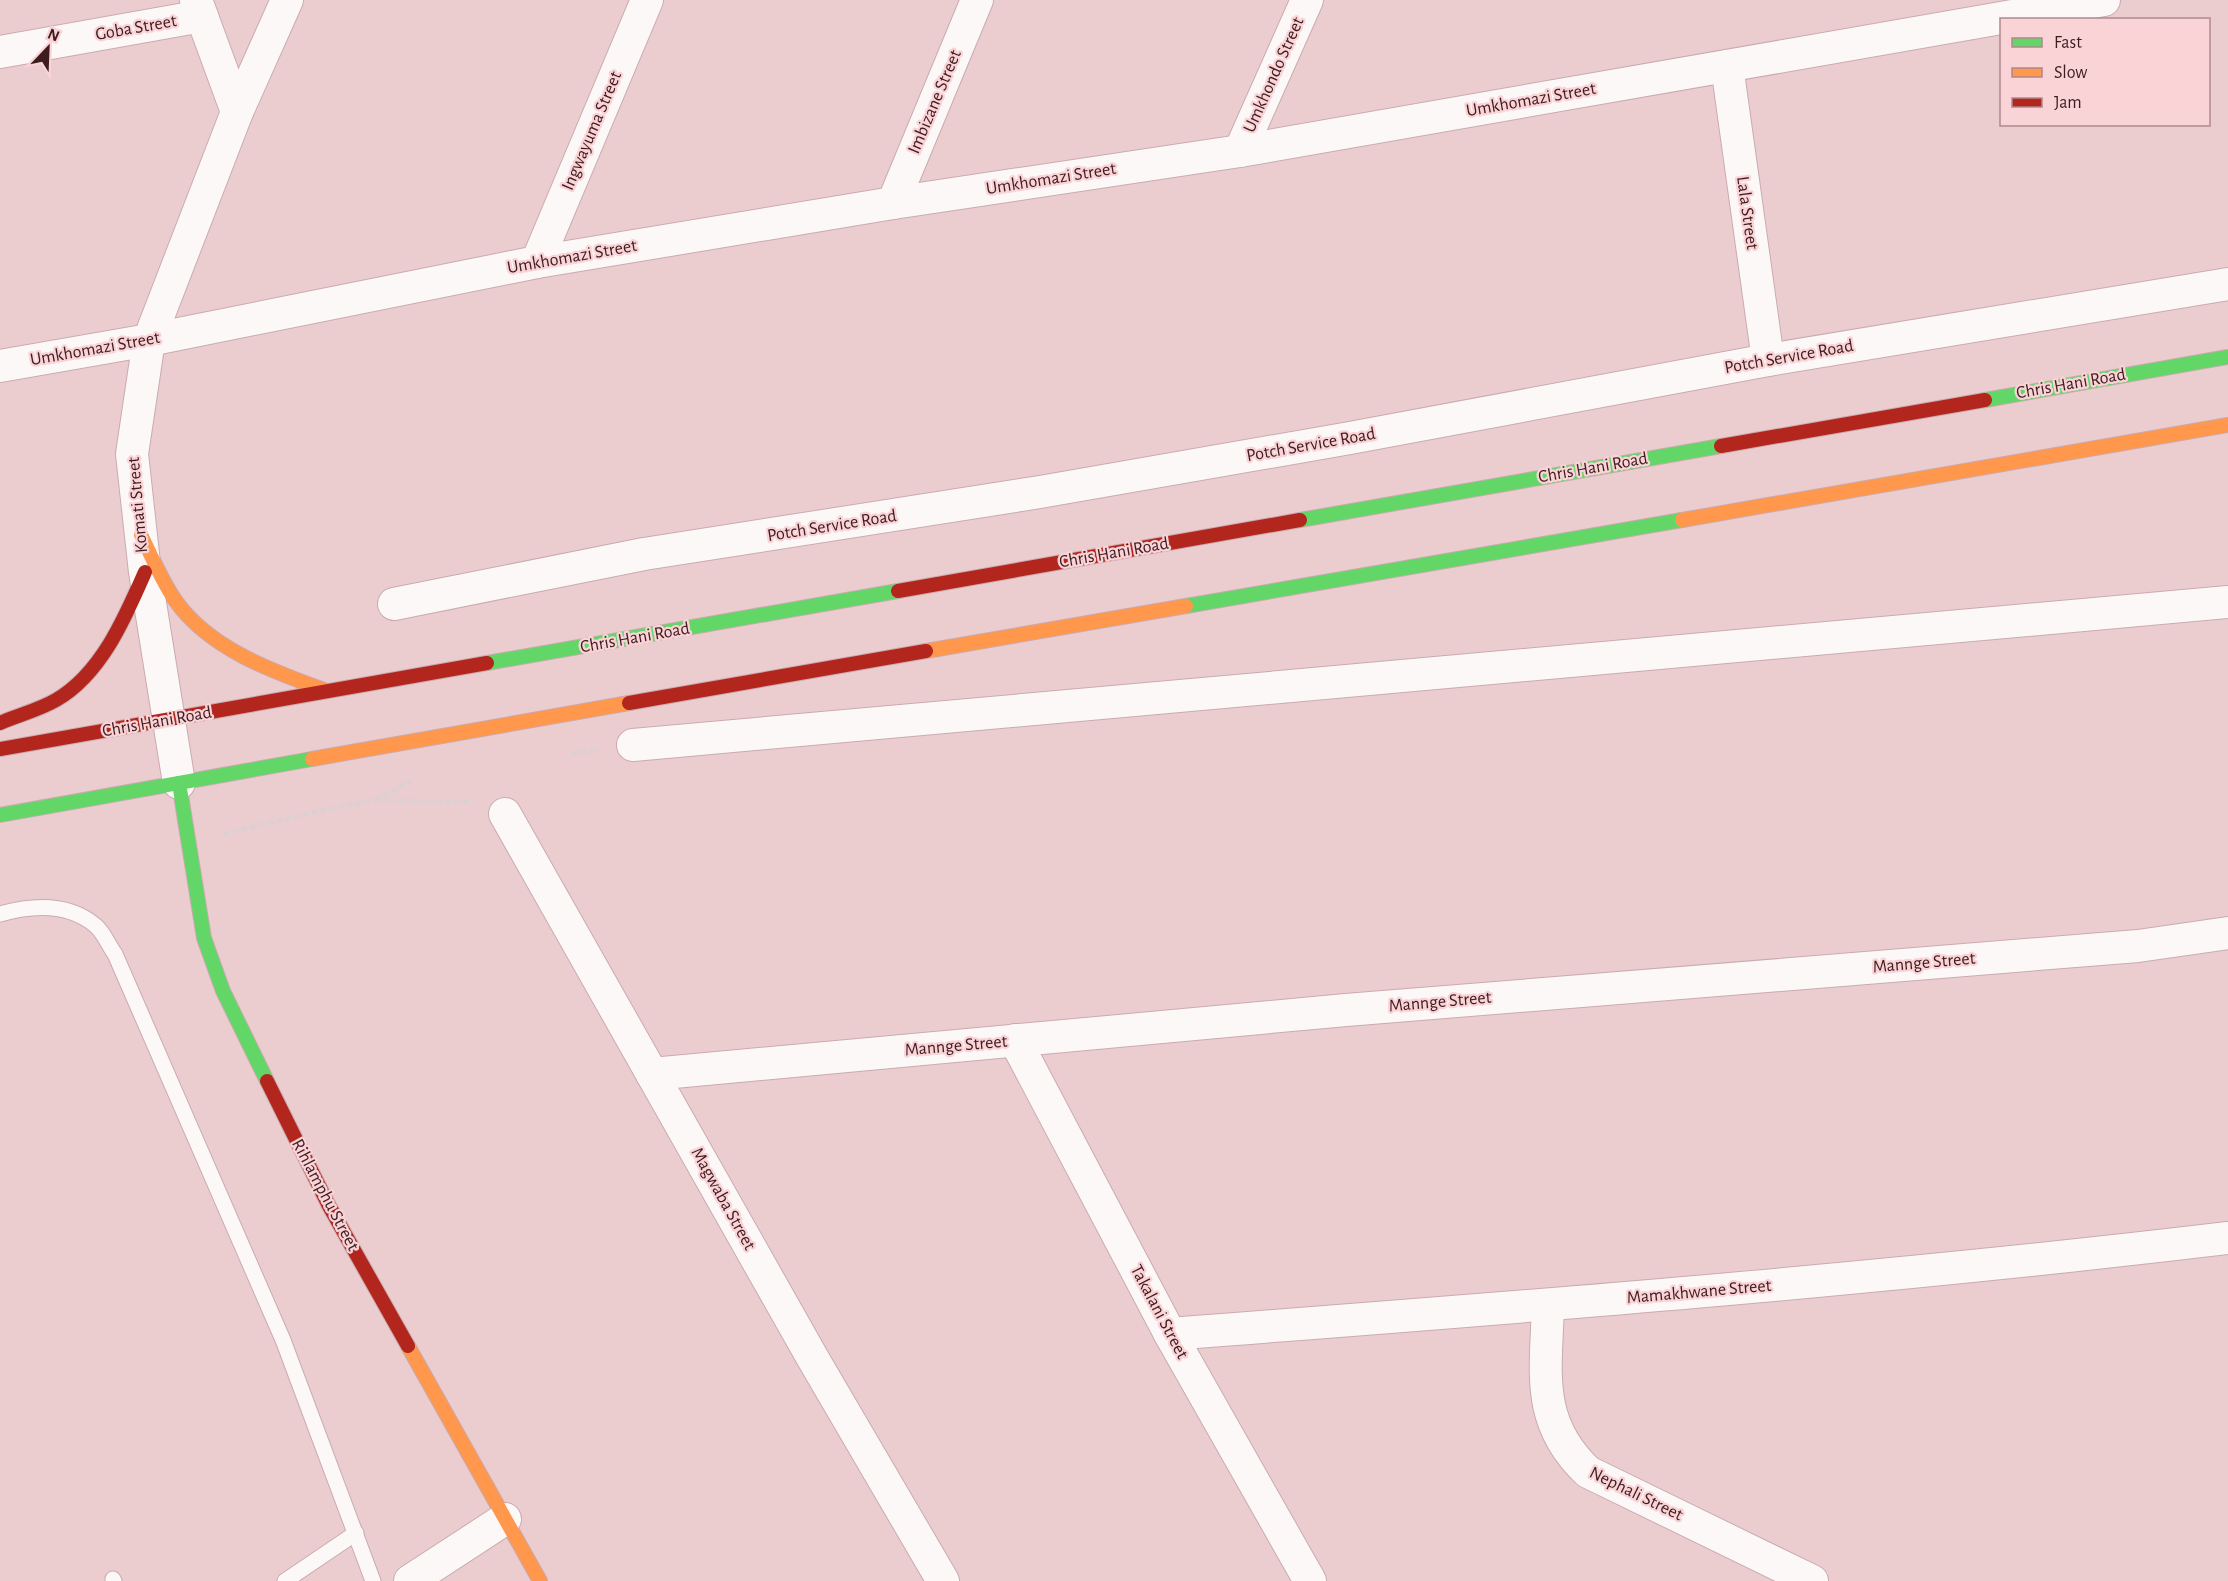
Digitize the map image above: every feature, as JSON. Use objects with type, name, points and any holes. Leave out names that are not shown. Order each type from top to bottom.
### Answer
[{"type":"main road","name":"Chris Hani Road","points":[[0,749],[2228,357]]},
{"type":"main road","points":[[0,815],[2228,425]]},
{"type":"main road","points":[[141,535],[179,607],[223,645],[277,673],[329,692]]},
{"type":"main road","points":[[0,723],[63,696],[96,663],[122,624],[145,572]]},
{"type":"main road","name":"Rihlamphu Street","points":[[179,783],[204,938],[223,991],[328,1204],[540,1581]]},
{"type":"street","name":"Komati Street","points":[[179,783],[145,572],[132,454],[149,340],[237,112],[287,0]]},
{"type":"street","name":"Ingwayuma Street","points":[[537,262],[647,0]]},
{"type":"street","name":"Imbizane Street","points":[[892,203],[977,0]]},
{"type":"street","name":"Umkhondo Street","points":[[1240,151],[1307,0]]},
{"type":"street","name":"Umkhomazi Street","points":[[2001,18],[2104,0]]},
{"type":"street","points":[[199,8],[237,112]]},
{"type":"street","name":"Goba Street","points":[[0,52],[199,8]]},
{"type":"street","name":"Umkhomazi Street","points":[[0,366],[149,340],[537,262],[892,203],[1240,151],[2000,18]]},
{"type":"street","name":"Lala Street","points":[[1726,66],[1768,360]]},
{"type":"street","name":"Potch Service Road","points":[[394,604],[644,554],[1040,492],[1350,438],[1768,360],[2228,284]]},
{"type":"street","points":[[633,745],[2228,602]]},
{"type":"street","name":"Magwaba Street","points":[[505,814],[812,1358],[943,1581]]},
{"type":"street","name":"Mannge Street","points":[[652,1074],[1346,1010],[2138,946],[2228,933]]},
{"type":"street","name":"Takalani Street","points":[[1015,1040],[1170,1334],[1310,1581]]},
{"type":"street","name":"Mamakhwane Street","points":[[1170,1334],[1548,1305],[2029,1262],[2228,1238]]},
{"type":"street","name":"Nephali Street","points":[[1548,1305],[1545,1388],[1553,1422],[1562,1443],[1573,1458],[1588,1472],[1812,1581]]},
{"type":"street","points":[[410,1581],[505,1519]]},
{"type":"lane","points":[[0,914],[18,909],[48,907],[67,911],[97,927],[115,954],[283,1340],[373,1581]]},
{"type":"lane","points":[[285,1581],[356,1533]]},
{"type":"path","points":[[188,842],[375,800],[477,802],[505,814]]},
{"type":"traffic: fast","points":[[1985,400],[2228,357]]},
{"type":"traffic: fast","points":[[1300,520],[1721,446]]},
{"type":"traffic: fast","points":[[1186,606],[1682,520]]},
{"type":"traffic: fast","points":[[487,663],[898,591]]},
{"type":"traffic: fast","points":[[0,815],[312,759]]},
{"type":"traffic: fast","points":[[179,783],[204,938],[223,991],[267,1081]]},
{"type":"traffic: slow","points":[[1682,520],[2228,425]]},
{"type":"traffic: slow","points":[[141,535],[175,600],[206,632],[244,657],[327,691]]},
{"type":"traffic: slow","points":[[926,651],[1186,606]]},
{"type":"traffic: slow","points":[[312,759],[629,703]]},
{"type":"traffic: slow","points":[[408,1346],[540,1581]]},
{"type":"traffic: jam","points":[[1721,446],[1985,400]]},
{"type":"traffic: jam","points":[[898,591],[1300,520]]},
{"type":"traffic: jam","points":[[0,723],[56,700],[86,676],[110,644],[145,572]]},
{"type":"traffic: jam","points":[[629,703],[926,651]]},
{"type":"traffic: jam","points":[[0,749],[487,663]]},
{"type":"traffic: jam","points":[[267,1081],[328,1204],[408,1346]]}]
